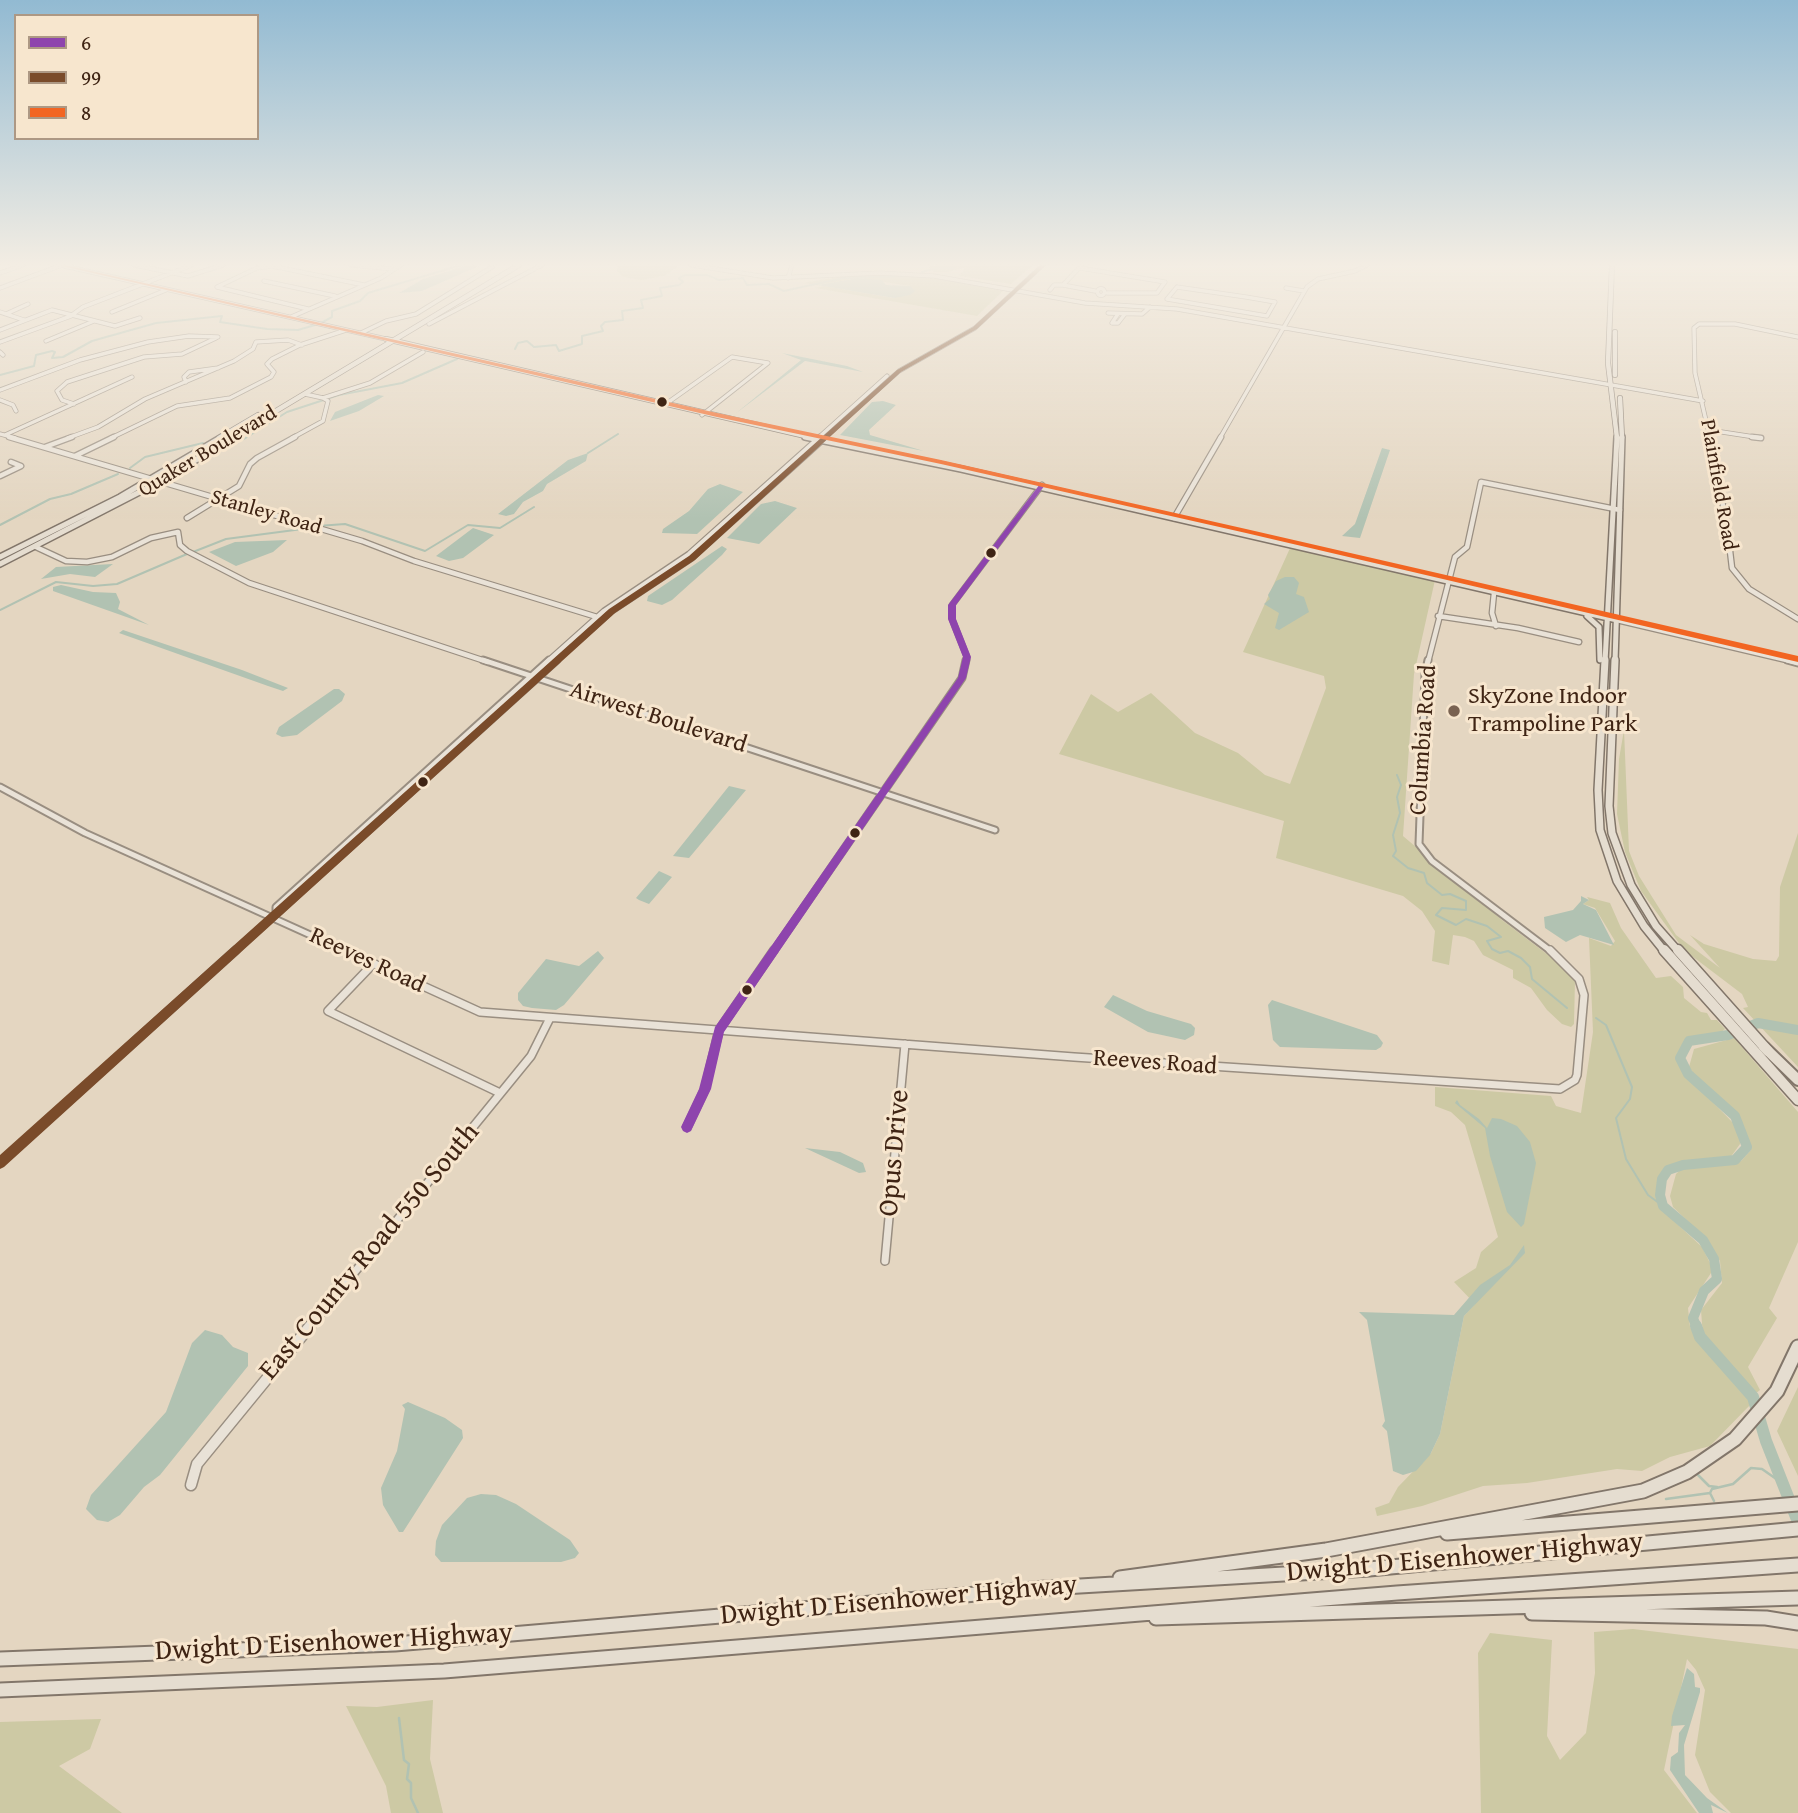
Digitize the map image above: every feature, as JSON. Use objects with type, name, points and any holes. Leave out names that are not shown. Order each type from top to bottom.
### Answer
[{"type":"highway","points":[[1762,1044],[1798,1082]]},
{"type":"highway","points":[[1046,1588],[1276,1557],[1643,1491],[1687,1472],[1735,1439],[1777,1391],[1798,1347]]},
{"type":"highway","points":[[1410,1535],[1798,1504]]},
{"type":"highway","name":"Dwight D Eisenhower Highway","points":[[0,1659],[395,1644],[1046,1588],[1369,1569],[1798,1529]]},
{"type":"highway","name":"Dwight D Eisenhower Highway","points":[[0,1690],[444,1671],[1063,1620],[1798,1565]]},
{"type":"highway","points":[[1063,1620],[1436,1611],[1798,1598]]},
{"type":"highway","points":[[1436,1611],[1753,1618],[1798,1623]]},
{"type":"main road","name":"Quaker Boulevard","points":[[0,557],[150,480],[374,350]]},
{"type":"main road","name":"Quaker Boulevard","points":[[0,564],[159,482],[375,350]]},
{"type":"main road","points":[[430,350],[703,414],[1041,486],[1448,582],[1607,616]]},
{"type":"main road","points":[[1614,350],[1614,384],[1623,414],[1607,616],[1598,809],[1607,858],[1624,894],[1644,926],[1798,1100]]},
{"type":"main road","points":[[1617,510],[1617,618],[1609,806],[1617,852],[1636,894],[1656,926],[1762,1044]]},
{"type":"main road","points":[[1448,582],[1514,596]]},
{"type":"main road","points":[[1448,582],[1617,618]]},
{"type":"main road","points":[[1558,606],[1590,617],[1599,627],[1600,693],[1603,699]]},
{"type":"street","points":[[0,390],[80,360],[119,350]]},
{"type":"street","points":[[74,404],[62,400],[57,391],[67,382],[144,357],[184,353],[191,350]]},
{"type":"street","points":[[45,447],[104,424],[145,399],[219,368],[245,355],[250,350]]},
{"type":"street","points":[[75,456],[177,406],[228,398],[246,390],[273,375],[267,365],[270,360],[292,350]]},
{"type":"street","points":[[0,1163],[600,618],[685,557],[898,366],[928,350]]},
{"type":"street","points":[[1175,517],[1271,350]]},
{"type":"street","name":"Plainfield Road","points":[[1409,350],[1702,400],[1732,568],[1749,589],[1798,619]]},
{"type":"street","points":[[1695,350],[1695,373],[1702,400]]},
{"type":"street","points":[[305,394],[325,399],[370,383],[423,352]]},
{"type":"street","points":[[664,405],[732,357],[744,357],[768,365],[703,414]]},
{"type":"street","points":[[186,382],[185,374],[192,370],[219,368]]},
{"type":"street","points":[[3,436],[132,377]]},
{"type":"street","points":[[186,520],[239,486],[250,464],[257,458],[323,421],[325,399]]},
{"type":"street","points":[[1,401],[13,405],[16,411]]},
{"type":"street","points":[[1709,430],[1761,438]]},
{"type":"street","name":"Stanley Road","points":[[3,436],[318,528],[600,618]]},
{"type":"street","points":[[0,476],[21,466],[11,462]]},
{"type":"street","name":"Columbia Road","points":[[1577,1074],[1584,995],[1576,973],[1432,862],[1419,844],[1424,674],[1456,555],[1466,549],[1481,482],[1617,510]]},
{"type":"street","points":[[687,1126],[705,1089],[722,1030],[964,674],[967,657],[951,613],[955,597],[1041,486]]},
{"type":"street","name":"Airwest Boulevard","points":[[36,547],[66,561],[92,561],[117,555],[155,536],[179,530],[180,545],[187,551],[249,583],[995,830]]},
{"type":"street","points":[[1494,593],[1492,613],[1496,626]]},
{"type":"street","points":[[1438,616],[1579,642]]},
{"type":"street","points":[[1617,618],[1798,661]]},
{"type":"street","name":"Reeves Road","points":[[0,787],[77,829],[274,915],[476,1011],[1546,1091],[1566,1087],[1577,1074]]},
{"type":"street","points":[[373,964],[328,1011],[500,1093]]},
{"type":"street","name":"East County Road 550 South","points":[[191,1485],[197,1464],[535,1049],[550,1018]]},
{"type":"street","name":"Opus Drive","points":[[885,1261],[905,1044]]},
{"type":"shaded area","points":[[782,353],[847,366],[863,372],[805,361],[735,414],[801,360]]},
{"type":"shaded area","points":[[378,395],[384,396],[359,411],[330,421],[335,412]]},
{"type":"shaded area","points":[[883,401],[896,405],[869,430],[870,435],[924,451],[840,435],[872,402]]},
{"type":"shaded area","points":[[1382,448],[1390,450],[1360,538],[1342,536],[1355,524]]},
{"type":"shaded area","points":[[588,453],[586,461],[547,484],[543,491],[523,502],[514,514],[498,514],[568,460]]},
{"type":"shaded area","points":[[720,484],[743,492],[697,534],[662,533],[663,529],[689,511],[708,489]]},
{"type":"shaded area","points":[[775,501],[797,508],[759,544],[727,538],[761,504]]},
{"type":"shaded area","points":[[473,528],[494,535],[463,558],[449,561],[436,556]]},
{"type":"shaded area","points":[[287,540],[273,552],[236,566],[209,552],[235,542]]},
{"type":"shaded area","points":[[722,546],[727,549],[722,555],[672,600],[662,605],[647,601],[648,596]]},
{"type":"shaded area","points":[[1291,546],[1435,580],[1414,674],[1403,836],[1502,920],[1564,967],[1575,980],[1574,1024],[1571,1027],[1562,1024],[1547,1010],[1531,988],[1513,978],[1513,970],[1483,955],[1474,941],[1453,935],[1449,965],[1432,961],[1435,931],[1422,911],[1403,896],[1276,858],[1284,821],[1059,754],[1091,694],[1118,712],[1151,693],[1195,733],[1238,753],[1265,775],[1290,784],[1326,688],[1324,676],[1243,652]]},
{"type":"shaded area","points":[[113,564],[95,577],[70,574],[41,579],[56,567]]},
{"type":"shaded area","points":[[1294,577],[1299,583],[1296,594],[1304,597],[1309,612],[1279,630],[1275,628],[1279,613],[1264,604],[1270,599],[1268,595],[1276,581]]},
{"type":"shaded area","points":[[61,585],[93,592],[116,593],[120,602],[118,609],[149,625],[53,591],[53,587]]},
{"type":"shaded area","points":[[123,630],[288,688],[283,691],[119,633]]},
{"type":"shaded area","points":[[334,689],[345,694],[342,701],[297,735],[282,737],[276,734],[279,727]]},
{"type":"shaded area","points":[[1624,730],[1629,851],[1639,876],[1676,935],[1720,968],[1690,935],[1704,944],[1753,959],[1776,961],[1779,956],[1780,887],[1798,833],[1798,1067],[1743,1008],[1748,1007],[1742,994],[1684,950],[1641,891],[1625,852],[1617,814],[1619,759]]},
{"type":"shaded area","points":[[729,786],[746,790],[689,858],[673,856]]},
{"type":"shaded area","points":[[659,871],[672,877],[649,904],[636,898]]},
{"type":"shaded area","points":[[1581,896],[1589,900],[1583,904],[1596,910],[1614,945],[1580,935],[1566,942],[1545,928],[1544,917],[1573,910],[1581,901]]},
{"type":"shaded area","points":[[1587,897],[1610,903],[1621,928],[1656,978],[1671,976],[1683,987],[1684,998],[1701,1012],[1707,1013],[1711,1020],[1717,1020],[1725,1029],[1719,1034],[1687,1041],[1683,1046],[1680,1062],[1692,1081],[1741,1131],[1740,1144],[1730,1158],[1670,1165],[1659,1181],[1657,1192],[1661,1209],[1702,1247],[1711,1265],[1711,1273],[1688,1308],[1690,1327],[1703,1347],[1743,1390],[1751,1404],[1710,1446],[1670,1457],[1642,1471],[1617,1469],[1527,1483],[1483,1486],[1422,1506],[1377,1516],[1375,1508],[1389,1503],[1398,1487],[1431,1453],[1440,1434],[1464,1316],[1475,1304],[1454,1282],[1476,1268],[1481,1252],[1498,1237],[1465,1125],[1451,1112],[1435,1106],[1435,1087],[1551,1096],[1556,1106],[1581,1113],[1593,1032],[1589,938],[1611,946],[1615,941],[1595,908],[1583,904],[1589,900]]},
{"type":"shaded area","points":[[598,951],[604,958],[564,1005],[556,1010],[523,1006],[518,1000],[518,993],[546,959],[579,966]]},
{"type":"shaded area","points":[[1113,995],[1147,1011],[1191,1024],[1195,1028],[1194,1035],[1185,1040],[1148,1032],[1104,1007]]},
{"type":"shaded area","points":[[1272,1000],[1377,1035],[1383,1043],[1376,1050],[1280,1047],[1273,1040],[1268,1005]]},
{"type":"shaded area","points":[[1734,1038],[1798,1112],[1798,1242],[1769,1308],[1777,1318],[1748,1367],[1760,1390],[1754,1395],[1703,1337],[1701,1310],[1722,1283],[1720,1261],[1706,1239],[1673,1207],[1670,1196],[1676,1174],[1683,1167],[1730,1164],[1741,1161],[1751,1150],[1743,1125],[1732,1109],[1700,1083],[1689,1067],[1694,1049]]},
{"type":"shaded area","points":[[1457,1100],[1487,1128],[1492,1118],[1501,1119],[1517,1126],[1530,1142],[1536,1163],[1524,1224],[1521,1227],[1507,1212],[1490,1156],[1485,1128],[1455,1103]]},
{"type":"shaded area","points":[[805,1148],[840,1152],[863,1163],[866,1172],[859,1173]]},
{"type":"shaded area","points":[[1524,1245],[1525,1253],[1464,1316],[1440,1434],[1430,1455],[1416,1471],[1403,1475],[1393,1471],[1387,1431],[1382,1426],[1385,1421],[1367,1320],[1359,1312],[1454,1315],[1480,1285],[1510,1265]]},
{"type":"shaded area","points":[[205,1330],[222,1335],[233,1347],[248,1353],[248,1366],[160,1475],[144,1487],[120,1515],[108,1522],[97,1520],[86,1509],[91,1495],[166,1412],[192,1343]]},
{"type":"shaded area","points":[[1798,1387],[1798,1476],[1777,1431]]},
{"type":"shaded area","points":[[408,1402],[445,1418],[462,1430],[463,1438],[403,1532],[399,1532],[383,1505],[381,1488],[397,1451],[405,1409],[402,1405]]},
{"type":"shaded area","points":[[481,1494],[496,1495],[516,1504],[570,1540],[579,1553],[575,1558],[561,1562],[441,1562],[435,1555],[436,1541],[442,1525],[467,1498]]},
{"type":"shaded area","points":[[1633,1629],[1798,1649],[1798,1813],[1731,1813],[1710,1792],[1695,1755],[1705,1690],[1696,1670],[1687,1659],[1664,1770],[1697,1813],[1481,1813],[1478,1653],[1490,1633],[1552,1640],[1547,1736],[1560,1760],[1586,1733],[1595,1673],[1594,1632]]},
{"type":"shaded area","points":[[1687,1668],[1694,1674],[1695,1687],[1700,1688],[1700,1692],[1684,1745],[1685,1775],[1707,1798],[1728,1813],[1711,1805],[1713,1813],[1699,1813],[1670,1770],[1671,1757],[1678,1752],[1679,1733],[1685,1725],[1671,1726]]},
{"type":"shaded area","points":[[433,1700],[430,1759],[443,1813],[391,1813],[386,1786],[346,1706],[377,1707]]},
{"type":"shaded area","points":[[101,1719],[90,1749],[59,1766],[122,1813],[0,1813],[0,1722]]},
{"type":"waterway","points":[[0,375],[34,366],[36,355],[52,351],[55,352],[52,358],[63,357],[76,350]]},
{"type":"waterway","points":[[558,350],[564,350]]},
{"type":"waterway","points":[[235,441],[244,439],[287,412],[339,395],[402,383],[457,359]]},
{"type":"waterway","points":[[588,453],[618,434]]},
{"type":"waterway","points":[[130,468],[145,457],[203,443]]},
{"type":"waterway","points":[[0,525],[50,499],[71,494],[118,474]]},
{"type":"waterway","points":[[318,526],[345,524],[425,551],[468,525],[500,528],[534,507]]},
{"type":"waterway","points":[[193,552],[226,539],[310,528]]},
{"type":"waterway","points":[[0,610],[56,582],[93,586],[117,584],[187,554]]},
{"type":"waterway","points":[[1397,775],[1401,785],[1397,797],[1400,813],[1393,835],[1396,851],[1393,856],[1408,868],[1424,873],[1427,883],[1442,895],[1450,894],[1466,901],[1466,910],[1442,908],[1436,915],[1456,925],[1466,919],[1487,926],[1501,937],[1487,941],[1492,949],[1500,953],[1508,951],[1521,958],[1530,967],[1532,979],[1567,1008]]},
{"type":"waterway","points":[[1596,1018],[1606,1025],[1632,1087],[1630,1099],[1616,1118],[1626,1159],[1648,1195],[1663,1206]]},
{"type":"waterway","points":[[1697,1328],[1693,1318],[1704,1291],[1717,1279],[1714,1259],[1703,1240],[1663,1206],[1660,1195],[1662,1179],[1668,1170],[1683,1165],[1735,1160],[1747,1147],[1735,1116],[1688,1074],[1680,1058],[1689,1041],[1728,1035],[1758,1023],[1798,1030]]},
{"type":"waterway","points":[[1696,1326],[1700,1337],[1753,1397],[1766,1441],[1798,1522]]},
{"type":"waterway","points":[[1710,1493],[1712,1489],[1733,1484],[1751,1468],[1762,1469],[1782,1483]]},
{"type":"waterway","points":[[1698,1475],[1709,1486],[1717,1487]]},
{"type":"waterway","points":[[1666,1499],[1710,1493]]},
{"type":"waterway","points":[[1710,1493],[1714,1501]]},
{"type":"waterway","points":[[399,1718],[404,1760],[409,1764],[407,1779],[411,1783],[411,1798],[418,1813]]},
{"type":"transit line","name":"8","points":[[431,350],[1246,531],[1798,659]]},
{"type":"transit line","name":"99","points":[[0,1163],[612,611],[692,558],[899,371],[937,350]]},
{"type":"transit line","name":"6","points":[[687,1127],[705,1089],[719,1030],[962,678],[967,657],[952,619],[952,605],[1042,485]]},
{"type":"place","name":"SkyZone Indoor Trampoline Park","points":[[1454,711]]}]
